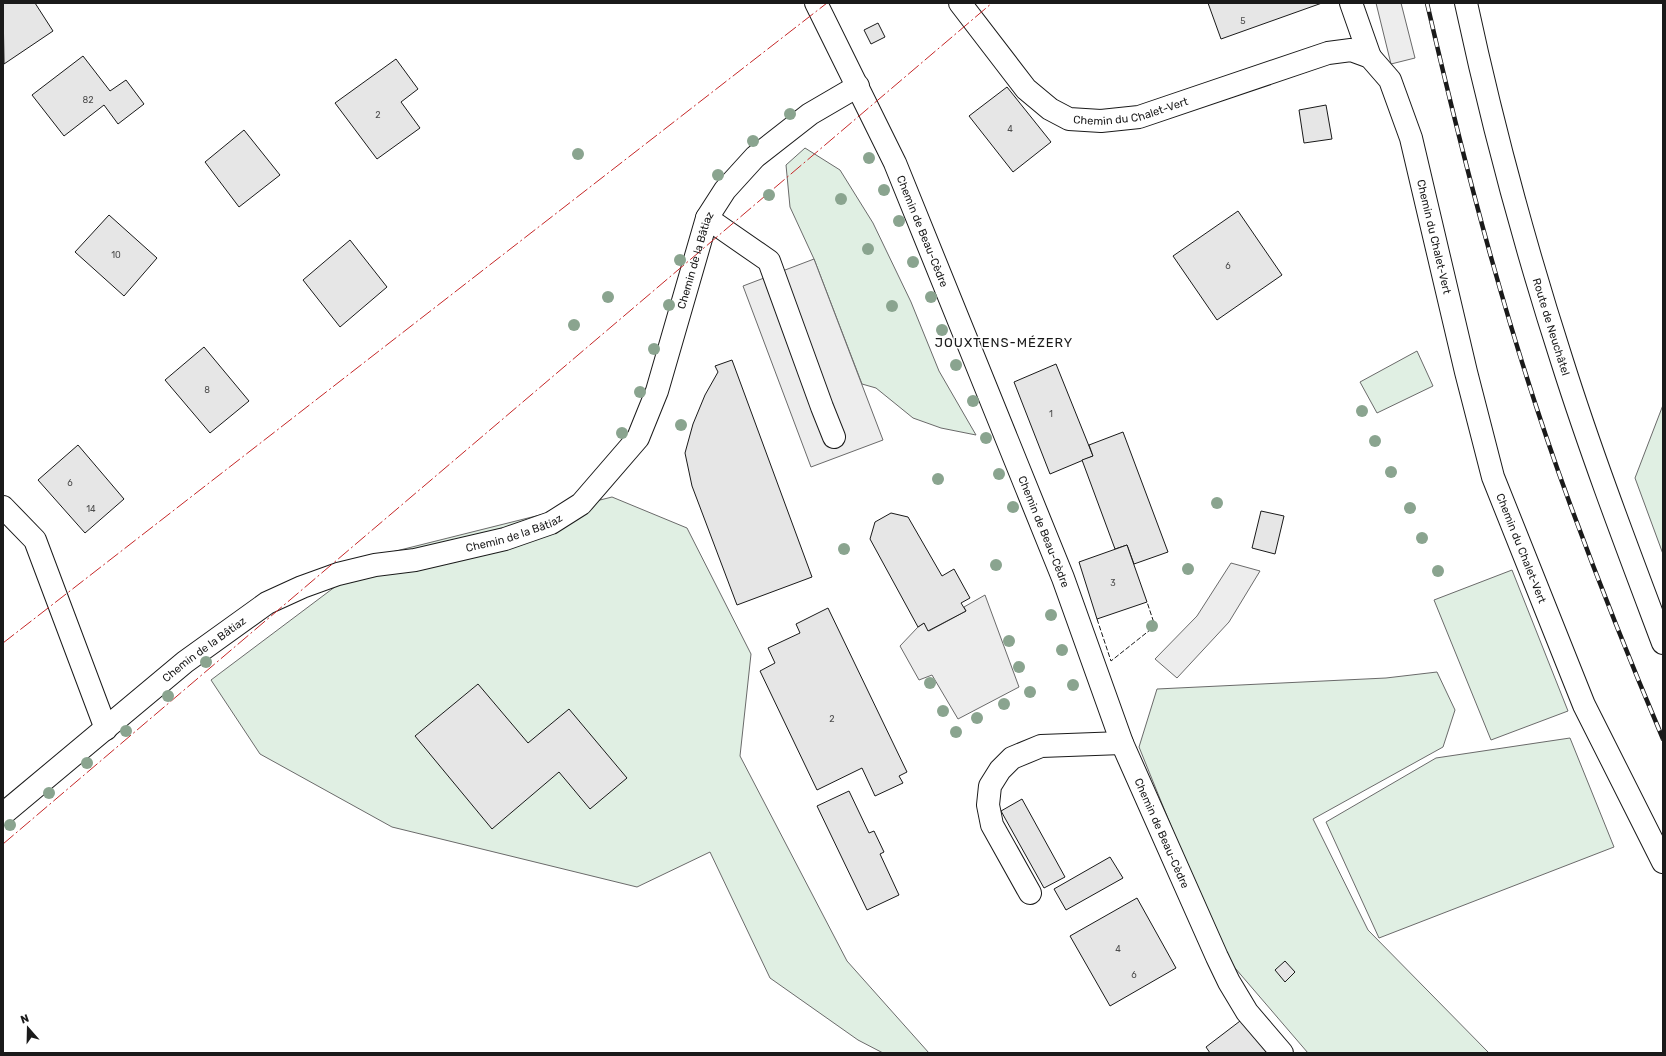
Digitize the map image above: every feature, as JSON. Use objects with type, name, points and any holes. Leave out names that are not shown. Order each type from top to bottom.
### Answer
[{"type":"street","name":"Chemin de Beau-Cèdre","points":[[816,3],[895,163],[1063,578],[1122,744],[1229,982],[1247,1012],[1282,1053]]},
{"type":"street","name":"Chemin du Chalet-Vert","points":[[960,3],[1026,89],[1050,109],[1069,119],[1101,121],[1138,117],[1328,53],[1351,50],[1370,57],[1390,80],[1411,138],[1466,372],[1498,491],[1584,705],[1663,862]]},
{"type":"street","points":[[1351,3],[1370,57]]},
{"type":"street","name":"Route de Neuchâtel","points":[[1466,3],[1498,137],[1526,241],[1562,362],[1613,510],[1663,643]]},
{"type":"street","name":"Chemin de la Bâtiaz","points":[[3,814],[185,662],[226,631],[267,603],[302,587],[345,572],[375,565],[415,560],[505,539],[551,523],[581,504],[638,438],[657,391],[707,218],[726,190],[755,157],[810,114],[858,86]]},
{"type":"street","points":[[707,218],[769,261],[834,437]]},
{"type":"street","points":[[3,507],[35,540],[106,729]]},
{"type":"street","points":[[1030,893],[992,825],[988,805],[990,786],[1000,770],[1012,758],[1041,746],[1122,744]]},
{"type":"green space","points":[[805,148],[840,170],[873,223],[911,302],[939,371],[976,435],[941,428],[913,418],[876,388],[862,384],[814,259],[790,207],[786,165]]},
{"type":"green space","points":[[1417,351],[1433,386],[1377,413],[1360,382]]},
{"type":"green space","points":[[1663,405],[1663,554],[1635,478]]},
{"type":"green space","points":[[612,497],[687,528],[751,654],[740,756],[847,961],[929,1053],[883,1053],[858,1040],[770,978],[710,852],[637,887],[392,827],[260,754],[211,680],[376,556]]},
{"type":"green space","points":[[1512,570],[1568,711],[1491,740],[1434,600]]},
{"type":"green space","points":[[1437,672],[1455,710],[1443,747],[1313,819],[1368,930],[1489,1053],[1308,1053],[1223,954],[1139,747],[1157,689],[1386,678]]},
{"type":"green space","points":[[1570,738],[1614,847],[1379,938],[1326,822],[1436,758]]},
{"type":"shaded area","points":[[1376,3],[1401,3],[1415,58],[1391,64]]},
{"type":"shaded area","points":[[814,259],[883,440],[811,467],[743,286]]},
{"type":"shaded area","points":[[1231,563],[1260,571],[1229,622],[1177,678],[1155,659],[1197,616]]},
{"type":"shaded area","points":[[985,595],[1019,687],[958,719],[932,675],[919,680],[900,646],[918,627],[924,623],[929,631],[966,611],[964,607]]},
{"type":"building","points":[[3,3],[35,3],[53,31],[4,64]]},
{"type":"building","points":[[1208,3],[1322,3],[1221,39]]},
{"type":"building","points":[[878,23],[885,37],[871,44],[864,30]]},
{"type":"building","points":[[83,56],[110,91],[126,80],[144,104],[118,124],[104,105],[64,136],[32,95]]},
{"type":"building","points":[[396,59],[418,89],[401,102],[420,128],[377,159],[335,103]]},
{"type":"building","points":[[1007,87],[1051,142],[1013,172],[969,116]]},
{"type":"building","points":[[1326,105],[1332,139],[1304,143],[1299,110]]},
{"type":"building","points":[[244,130],[280,175],[239,207],[205,162]]},
{"type":"building","points":[[1238,211],[1282,275],[1217,320],[1173,256]]},
{"type":"building","points":[[109,215],[157,258],[124,296],[75,252]]},
{"type":"building","points":[[350,240],[387,287],[340,327],[303,280]]},
{"type":"building","points":[[204,347],[249,401],[210,433],[165,380]]},
{"type":"building","points":[[732,360],[812,577],[737,605],[692,486],[685,453],[693,424],[705,395],[718,372],[715,366]]},
{"type":"building","points":[[1056,364],[1093,456],[1050,474],[1014,382]]},
{"type":"building","points":[[1123,432],[1168,552],[1134,564],[1127,545],[1115,549],[1082,460],[1093,456],[1089,445]]},
{"type":"building","points":[[78,445],[124,499],[85,533],[38,480]]},
{"type":"building","points":[[1261,511],[1284,516],[1275,554],[1252,548]]},
{"type":"building","points":[[891,513],[908,517],[942,576],[954,569],[970,598],[961,603],[966,611],[928,631],[924,623],[918,627],[870,539],[875,522]]},
{"type":"building","points":[[1127,545],[1147,602],[1097,619],[1079,562]]},
{"type":"building","points":[[828,608],[907,772],[899,776],[903,783],[875,796],[862,768],[817,790],[760,671],[775,663],[768,648],[800,633],[796,624]]},
{"type":"building","points":[[478,684],[528,743],[569,709],[627,778],[590,809],[559,772],[492,829],[415,736]]},
{"type":"building","points":[[849,791],[869,833],[874,831],[884,852],[880,854],[899,895],[867,910],[817,806]]},
{"type":"building","points":[[1022,799],[1065,877],[1044,888],[1001,811]]},
{"type":"building","points":[[1110,857],[1123,878],[1066,910],[1054,889]]},
{"type":"building","points":[[1137,898],[1176,968],[1110,1006],[1070,936]]},
{"type":"building","points":[[1285,961],[1295,972],[1285,982],[1275,970]]},
{"type":"building","points":[[1244,1018],[1272,1053],[1210,1053],[1206,1047]]},
{"type":"railway","points":[[1427,3],[1457,130],[1491,256],[1528,381],[1548,443],[1581,534],[1663,739]]},
{"type":"fence","points":[[1097,619],[1111,661],[1155,626],[1147,602]]},
{"type":"power","points":[[3,643],[827,3]]},
{"type":"power","points":[[3,844],[992,3]]},
{"type":"district","name":"JOUXTENS-MÉZERY","points":[[1004,342]]}]
